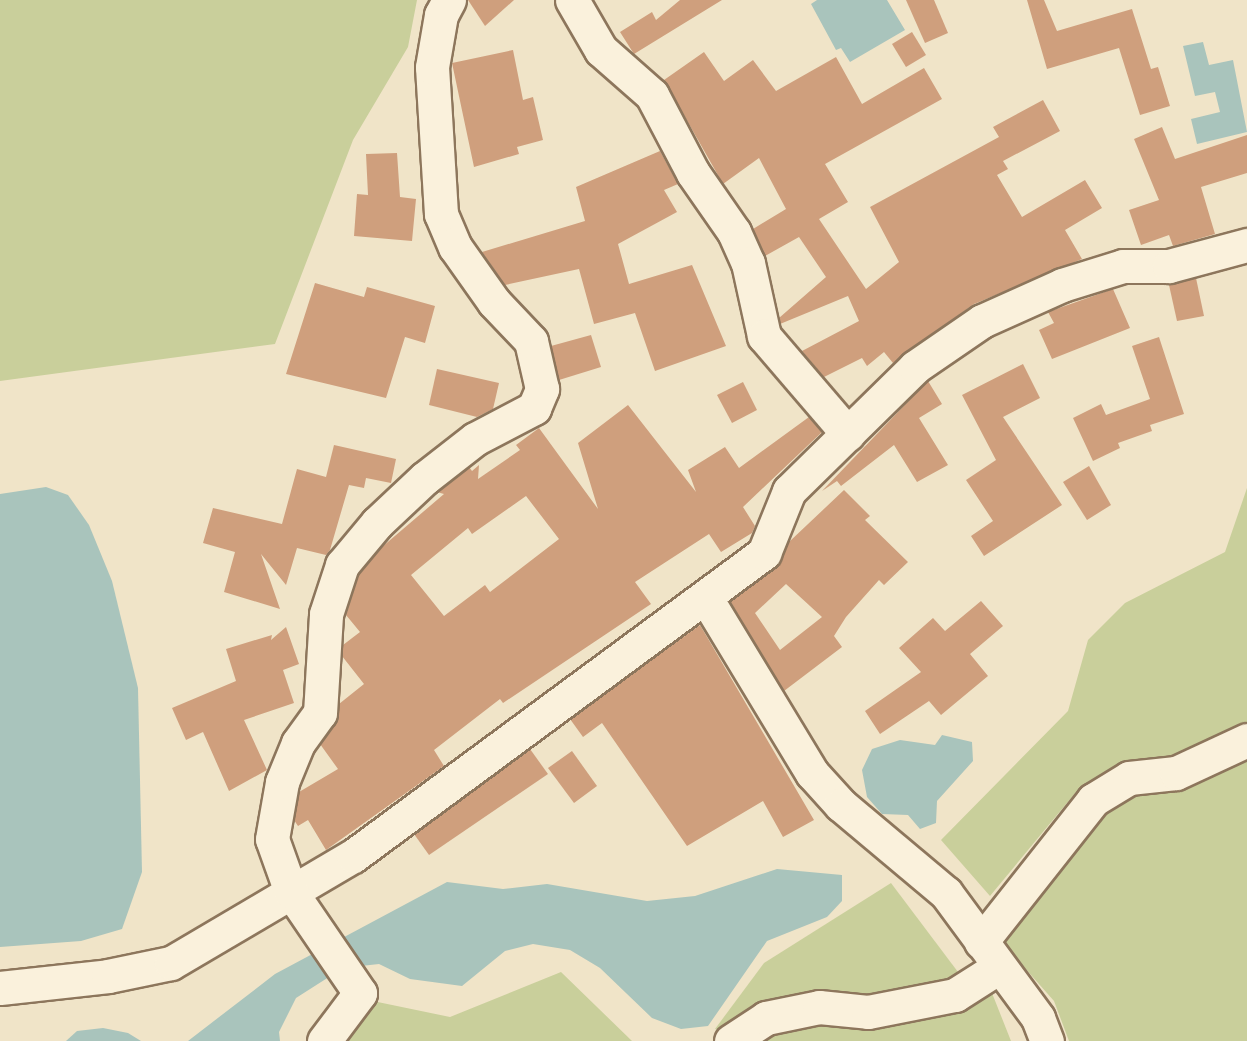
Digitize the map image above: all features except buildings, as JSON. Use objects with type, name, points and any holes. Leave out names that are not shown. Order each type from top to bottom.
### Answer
[{"type":"street","points":[[324,1041],[360,993],[291,892],[272,839],[282,782],[298,743],[320,713],[323,637],[342,565],[425,478],[475,440],[534,408],[542,390],[531,341],[494,302],[455,247],[441,214],[432,67],[441,15],[449,0]]},
{"type":"street","points":[[572,0],[601,51],[652,95],[693,173],[734,232],[748,263],[764,336],[848,434]]},
{"type":"street","points":[[0,988],[108,976],[171,963],[353,856],[764,554],[789,491],[915,366],[982,321],[1062,285],[1123,266],[1169,266],[1247,246]]},
{"type":"street","points":[[706,598],[812,773],[841,805],[945,893],[1038,1018],[1047,1041]]},
{"type":"street","points":[[732,1041],[766,1018],[819,1007],[868,1012],[955,995],[990,954],[1093,800],[1129,778],[1176,773],[1247,740]]},
{"type":"green space","points":[[0,0],[417,0],[408,47],[353,140],[275,344],[0,381]]},
{"type":"green space","points":[[1247,488],[1247,728],[1171,765],[1114,770],[1081,786],[990,896],[941,840],[1068,711],[1088,640],[1125,603],[1225,552]]},
{"type":"green space","points":[[1247,759],[1247,1041],[1069,1041],[1054,1001],[1002,942],[1099,819],[1132,797],[1188,786]]},
{"type":"green space","points":[[891,883],[961,976],[736,1034],[715,1029],[764,963]]},
{"type":"green space","points":[[561,972],[632,1041],[334,1041],[368,1000],[450,1017]]},
{"type":"green space","points":[[990,988],[1011,1041],[758,1041],[769,1032],[943,1014]]},
{"type":"water","points":[[817,0],[887,0],[905,30],[850,62],[841,48],[836,50],[811,4]]},
{"type":"water","points":[[1203,42],[1209,65],[1233,60],[1247,132],[1197,144],[1191,119],[1220,112],[1215,92],[1195,96],[1183,46]]},
{"type":"water","points":[[46,487],[68,495],[89,525],[112,581],[138,688],[142,872],[122,929],[81,941],[0,947],[0,494]]},
{"type":"water","points":[[942,735],[972,742],[973,761],[937,801],[936,823],[920,829],[908,815],[882,814],[867,797],[862,770],[872,749],[900,740],[935,745]]},
{"type":"water","points":[[777,869],[842,875],[842,901],[827,917],[767,941],[708,1026],[681,1029],[652,1018],[600,968],[570,950],[533,944],[505,951],[462,986],[410,979],[379,964],[343,968],[296,998],[279,1032],[280,1041],[188,1041],[275,974],[447,882],[503,889],[547,884],[647,901],[695,896]]},
{"type":"water","points":[[103,1028],[128,1033],[141,1041],[66,1041],[77,1031]]}]
